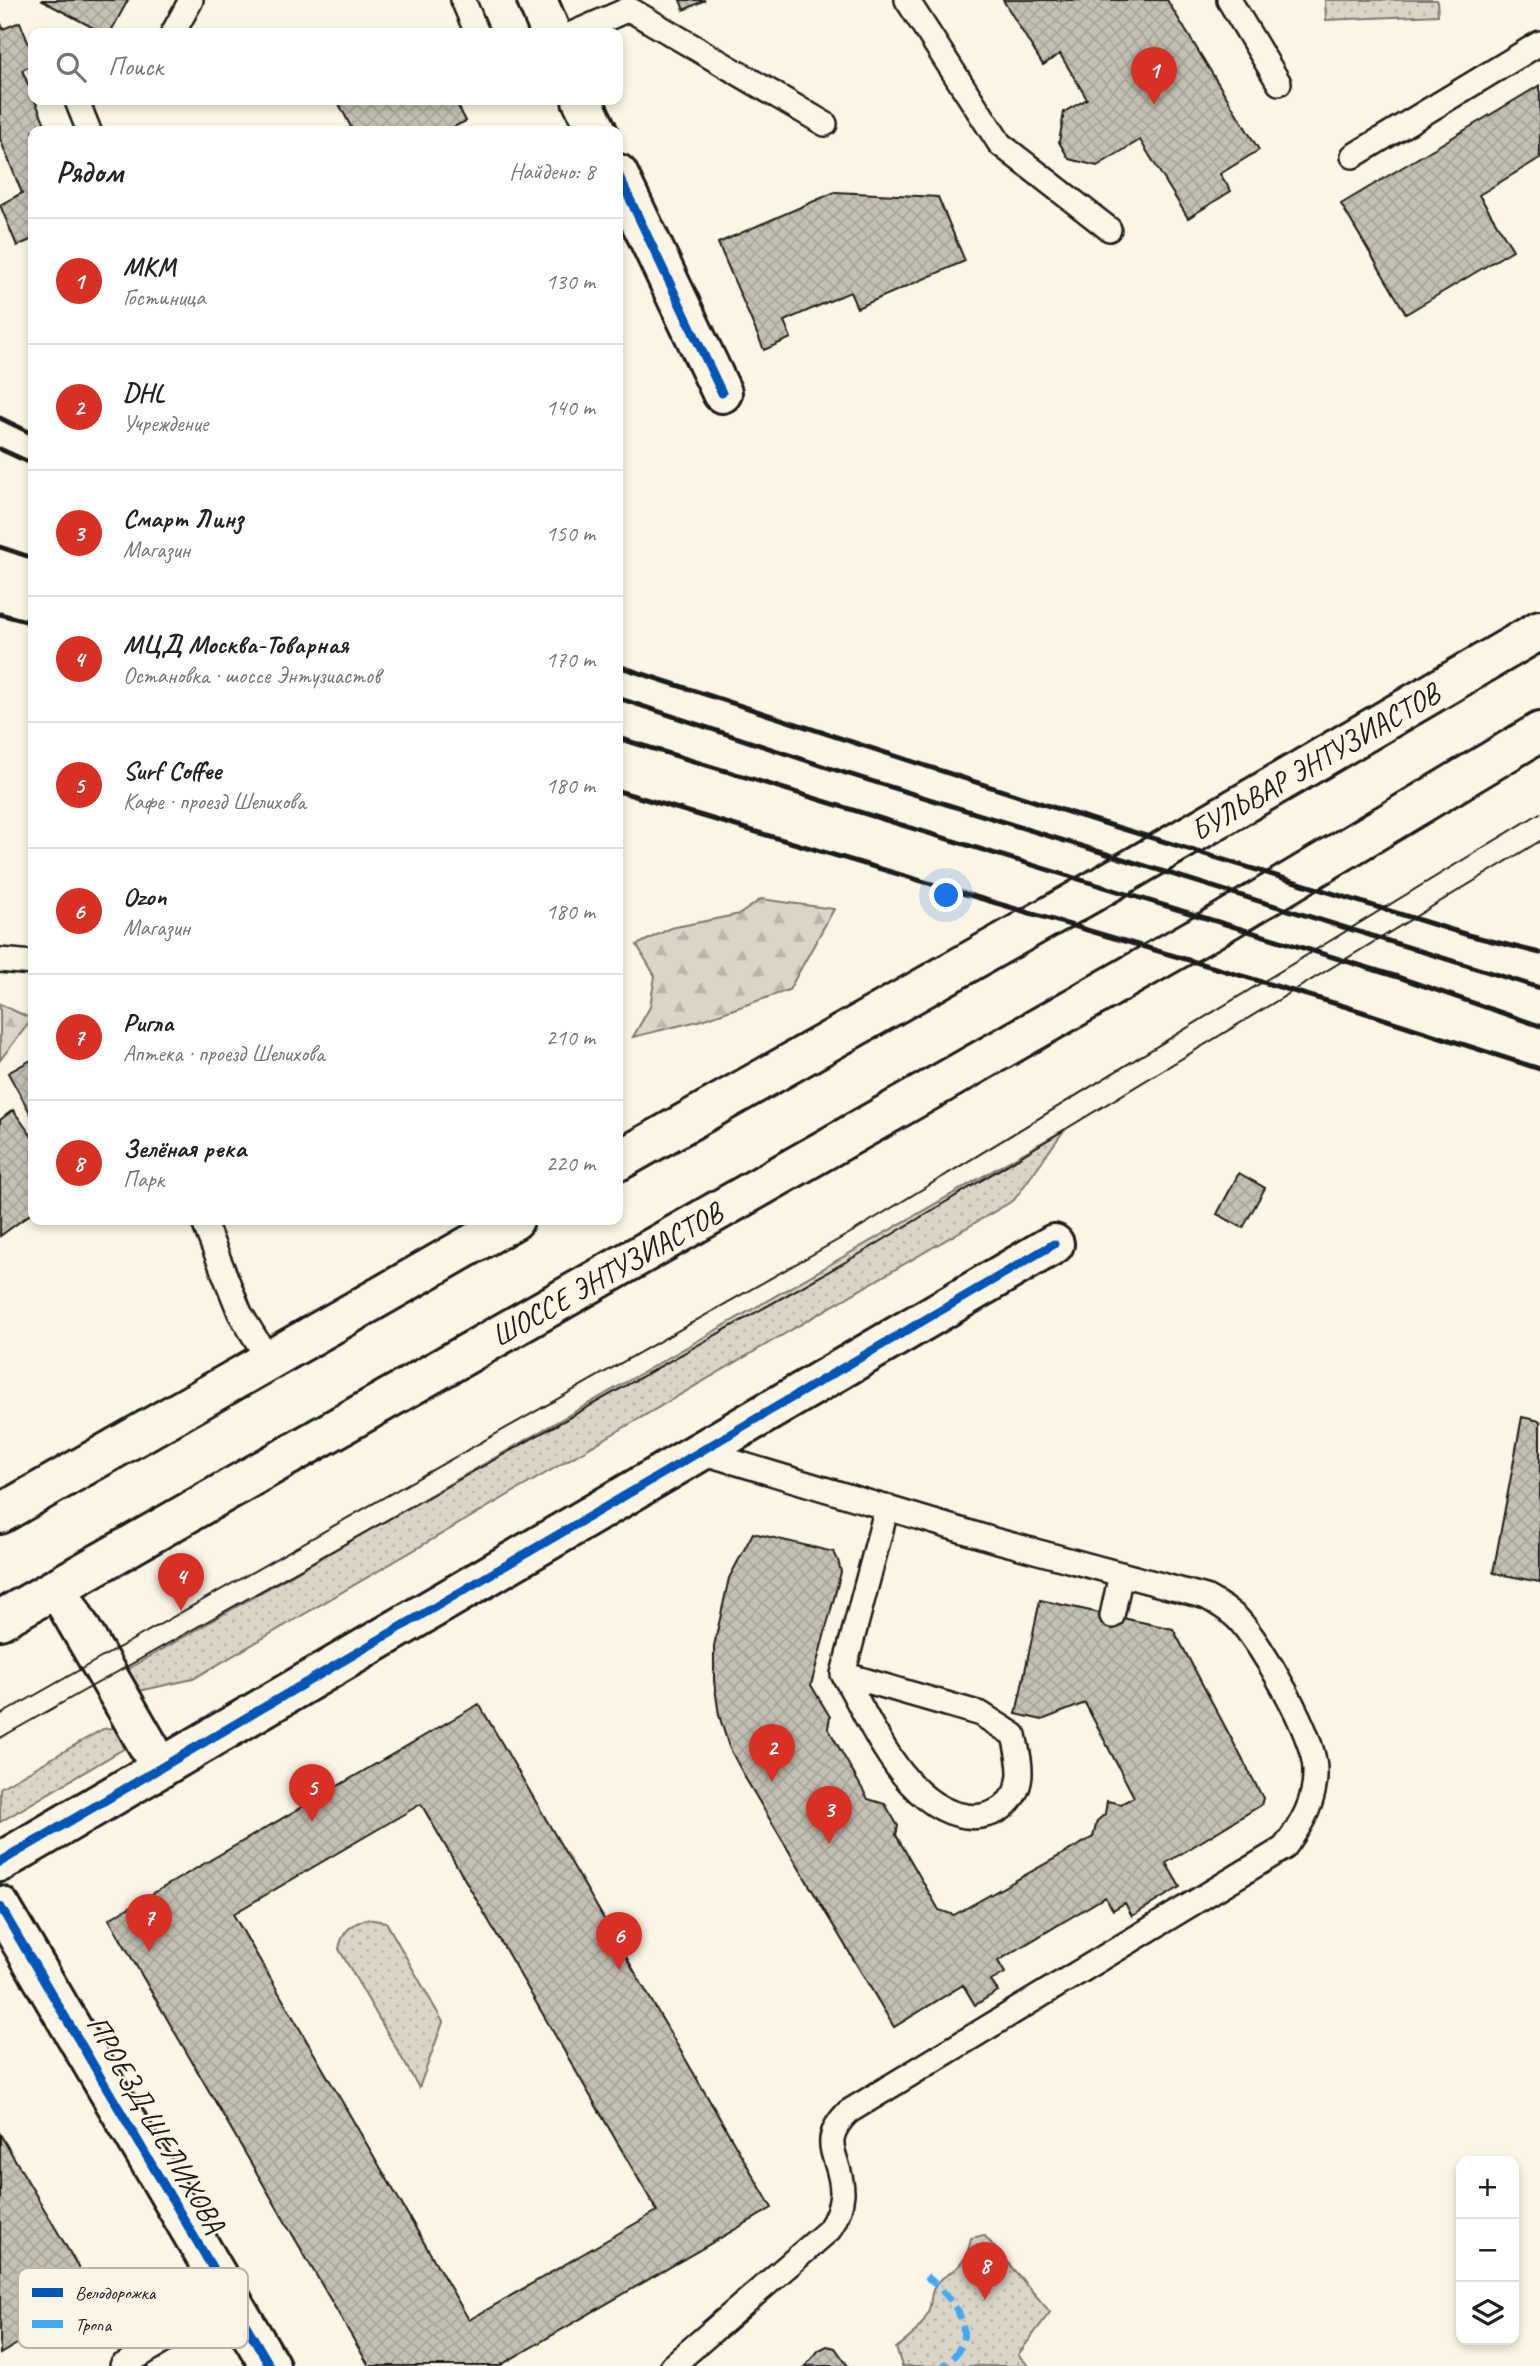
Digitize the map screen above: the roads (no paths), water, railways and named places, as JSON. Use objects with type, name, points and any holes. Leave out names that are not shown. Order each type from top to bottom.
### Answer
[{"type":"main road","points":[[537,0],[549,28]]},
{"type":"main road","points":[[584,105],[595,126]]},
{"type":"main road","points":[[623,185],[722,393]]},
{"type":"main road","name":"БУЛЬВАР ЭНТУЗИАСТОВ","points":[[623,1158],[1089,894],[1540,630]]},
{"type":"main road","name":"ШОССЕ ЭНТУЗИАСТОВ","points":[[0,1620],[1212,929],[1540,732]]},
{"type":"main road","points":[[0,1514],[505,1225]]},
{"type":"main road","points":[[0,1862],[1054,1244]]},
{"type":"main road","points":[[57,1588],[161,1768]]},
{"type":"main road","name":"ПРОЕЗД ШЕЛИХОВА","points":[[0,1906],[213,2268]]},
{"type":"main road","name":"ПРОЕЗД ШЕЛИХОВА","points":[[248,2328],[270,2366]]},
{"type":"lane","points":[[176,28],[191,0]]},
{"type":"lane","points":[[463,0],[475,28]]},
{"type":"lane","points":[[907,0],[1000,144],[1109,229]]},
{"type":"lane","points":[[1229,0],[1279,83]]},
{"type":"lane","points":[[585,28],[629,9],[825,124]]},
{"type":"lane","points":[[1353,156],[1540,43]]},
{"type":"lane","points":[[79,105],[87,126]]},
{"type":"lane","points":[[0,960],[28,962]]},
{"type":"lane","points":[[205,1225],[240,1313],[268,1359]]},
{"type":"lane","points":[[672,2366],[829,2230],[838,2215],[842,2192],[830,2141],[836,2124],[848,2112],[1254,1869],[1284,1848],[1302,1825],[1311,1802],[1315,1770],[1311,1744],[1300,1718],[1246,1629],[1225,1608],[1206,1597],[701,1452]]},
{"type":"lane","points":[[843,1674],[981,1714],[1014,1735],[1023,1774],[1014,1795],[1000,1809],[976,1818],[951,1814],[932,1805],[901,1772],[843,1674],[887,1507]]},
{"type":"lane","points":[[1112,1616],[1121,1574]]},
{"type":"lane","points":[[122,2366],[152,2348]]},
{"type":"tram line","points":[[0,1715],[852,1232],[1540,813]]},
{"type":"tram line","points":[[0,1738],[865,1251],[1540,841]]},
{"type":"railway","points":[[0,418],[28,432]]},
{"type":"railway","points":[[0,449],[28,462]]},
{"type":"railway","points":[[0,547],[28,556]]},
{"type":"railway","points":[[0,614],[28,622]]},
{"type":"railway","points":[[623,668],[1071,813],[1468,935],[1540,953]]},
{"type":"railway","points":[[623,700],[826,767],[1540,988]]},
{"type":"railway","points":[[623,740],[1398,977],[1540,1026]]},
{"type":"railway","points":[[623,792],[1347,1007],[1540,1069]]},
{"type":"place","name":"МКМ","points":[[1154,105]]},
{"type":"place","name":"МЦД Москва-Товарная","points":[[181,1611]]},
{"type":"place","name":"DHL","points":[[772,1782]]},
{"type":"place","name":"Surf Coffee","points":[[312,1822]]},
{"type":"place","name":"Смарт Линз","points":[[829,1844]]},
{"type":"place","name":"Ригла","points":[[149,1952]]},
{"type":"place","name":"Ozon","points":[[619,1970]]},
{"type":"place","name":"Зелёная река","points":[[985,2300]]}]
